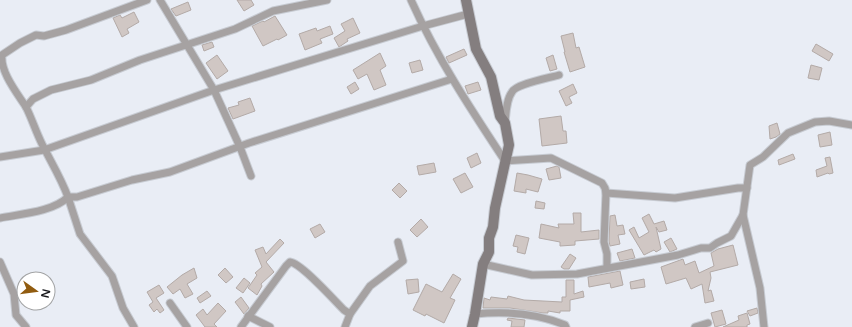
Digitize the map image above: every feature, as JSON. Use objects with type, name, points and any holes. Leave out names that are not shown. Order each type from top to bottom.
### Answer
[{"type":"street","points":[[134,327],[123,308],[112,276],[80,234],[64,186],[44,150],[26,107],[19,98],[5,72],[1,61],[2,55],[20,43],[36,35],[44,36],[66,30],[146,0]]},
{"type":"street","points":[[160,0],[214,90],[240,147],[251,176]]},
{"type":"street","points":[[26,107],[33,99],[51,90],[91,80],[140,60],[235,29],[273,11],[327,0]]},
{"type":"street","points":[[411,0],[423,26],[452,79],[505,161]]},
{"type":"street","points":[[466,0],[476,49],[491,77],[500,116],[505,123]]},
{"type":"street","points":[[0,157],[44,150],[214,90],[423,26],[468,14]]},
{"type":"street","points":[[472,327],[483,264],[489,252],[489,238],[493,227],[509,146],[505,123],[509,98],[512,91],[519,87],[559,75]]},
{"type":"street","points":[[0,218],[42,210],[62,203],[68,197],[77,197],[132,180],[170,172],[240,147],[452,79]]},
{"type":"street","points":[[483,264],[532,275],[577,274],[607,267],[645,262],[678,255],[701,248],[710,248],[731,236],[743,215],[750,165],[763,157],[788,133],[815,122],[829,121],[852,125]]},
{"type":"street","points":[[505,161],[551,158],[602,183],[606,193],[604,242],[607,254],[607,267]]},
{"type":"street","points":[[606,193],[675,198],[738,188],[747,188]]},
{"type":"street","points":[[743,215],[760,288],[764,327]]},
{"type":"street","points":[[345,327],[350,314],[370,286],[403,261],[398,242]]},
{"type":"street","points":[[0,262],[14,294],[16,315],[26,327]]},
{"type":"street","points":[[241,327],[290,262],[294,263],[309,275],[329,296],[350,314]]},
{"type":"street","points":[[170,303],[187,327]]},
{"type":"street","points":[[475,314],[521,313],[546,318],[565,325],[566,327]]},
{"type":"street","points":[[248,316],[270,327]]},
{"type":"street","points":[[695,327],[708,323]]},
{"type":"building","points":[[237,0],[251,0],[254,5],[244,11]]},
{"type":"building","points":[[188,2],[191,10],[176,16],[171,9]]},
{"type":"building","points":[[134,12],[139,22],[127,29],[129,33],[122,37],[113,18],[120,15],[122,18]]},
{"type":"building","points":[[275,16],[287,35],[263,46],[252,26]]},
{"type":"building","points":[[353,18],[360,33],[347,39],[348,41],[339,47],[334,38],[345,31],[341,24]]},
{"type":"building","points":[[330,26],[333,34],[320,39],[322,43],[305,50],[299,34],[316,28],[317,31]]},
{"type":"building","points":[[573,33],[576,48],[579,47],[585,67],[570,72],[561,36]]},
{"type":"building","points":[[212,42],[214,47],[204,51],[202,45]]},
{"type":"building","points":[[816,44],[833,54],[829,61],[812,51]]},
{"type":"building","points":[[464,49],[467,55],[449,63],[446,57]]},
{"type":"building","points":[[380,53],[386,66],[380,70],[386,85],[374,90],[367,74],[358,79],[353,70]]},
{"type":"building","points":[[217,55],[228,71],[217,79],[206,63]]},
{"type":"building","points":[[553,55],[557,69],[550,71],[546,58]]},
{"type":"building","points":[[420,60],[423,70],[412,73],[409,63]]},
{"type":"building","points":[[811,65],[822,68],[819,80],[808,78]]},
{"type":"building","points":[[355,82],[359,89],[351,94],[347,87]]},
{"type":"building","points":[[478,82],[481,90],[468,94],[465,86]]},
{"type":"building","points":[[573,84],[577,93],[569,97],[572,103],[566,106],[559,91]]},
{"type":"building","points":[[250,98],[255,111],[233,119],[228,108],[239,105],[238,102]]},
{"type":"building","points":[[561,116],[563,131],[566,131],[567,143],[542,146],[539,119]]},
{"type":"building","points":[[777,123],[780,134],[770,139],[769,126]]},
{"type":"building","points":[[830,132],[832,145],[820,147],[818,135]]},
{"type":"building","points":[[477,153],[481,163],[471,168],[467,158]]},
{"type":"building","points":[[793,154],[795,159],[779,165],[778,160]]},
{"type":"building","points":[[830,157],[833,173],[828,173],[817,177],[816,170],[827,166],[825,158]]},
{"type":"building","points":[[434,163],[436,172],[419,175],[417,166]]},
{"type":"building","points":[[557,166],[559,167],[561,178],[549,180],[546,169]]},
{"type":"building","points":[[465,173],[473,187],[461,193],[453,179]]},
{"type":"building","points":[[517,173],[542,179],[538,192],[526,189],[526,193],[514,191]]},
{"type":"building","points":[[399,183],[407,191],[400,198],[392,190]]},
{"type":"building","points":[[536,201],[545,203],[544,209],[535,208]]},
{"type":"building","points":[[573,213],[581,213],[581,232],[599,230],[599,239],[575,241],[575,245],[560,246],[560,242],[539,238],[541,224],[559,228],[558,224],[574,224]]},
{"type":"building","points":[[649,214],[654,224],[664,221],[667,230],[659,232],[656,227],[661,249],[656,252],[654,250],[644,255],[629,230],[634,227],[639,238],[649,232],[642,218]]},
{"type":"building","points":[[615,215],[617,226],[623,225],[625,234],[618,235],[620,244],[610,246],[610,216]]},
{"type":"building","points":[[421,219],[428,227],[417,237],[410,230]]},
{"type":"building","points":[[320,224],[325,232],[315,238],[310,229]]},
{"type":"building","points":[[516,235],[529,238],[525,254],[517,252],[518,247],[513,246]]},
{"type":"building","points":[[671,238],[677,249],[670,252],[664,242]]},
{"type":"building","points":[[280,239],[284,243],[266,262],[274,272],[261,284],[262,286],[257,295],[248,288],[257,275],[255,273],[262,267],[255,250],[263,247],[266,254]]},
{"type":"building","points":[[733,245],[738,265],[710,272],[711,278],[708,291],[711,290],[714,301],[705,303],[702,284],[691,289],[686,278],[666,284],[661,267],[683,259],[685,265],[695,261],[699,273],[714,266],[711,253],[718,249]]},
{"type":"building","points":[[632,249],[635,258],[620,261],[617,253]]},
{"type":"building","points":[[570,254],[576,258],[569,269],[564,269],[561,267]]},
{"type":"building","points":[[194,268],[197,278],[187,284],[193,294],[185,298],[180,289],[173,294],[167,287]]},
{"type":"building","points":[[225,268],[233,277],[226,283],[218,275]]},
{"type":"building","points":[[620,271],[623,285],[611,288],[610,283],[589,287],[588,277]]},
{"type":"building","points":[[453,274],[461,279],[450,298],[455,300],[444,323],[426,314],[425,316],[413,310],[426,284],[442,292]]},
{"type":"building","points":[[244,278],[250,283],[243,293],[236,288]]},
{"type":"building","points":[[418,279],[419,292],[408,294],[406,280]]},
{"type":"building","points":[[644,279],[645,287],[631,289],[630,282]]},
{"type":"building","points":[[566,280],[574,280],[574,294],[583,291],[584,297],[570,300],[570,311],[560,311],[560,313],[548,311],[548,313],[543,313],[510,308],[483,308],[484,298],[490,300],[491,297],[507,299],[508,296],[524,300],[562,302],[562,297],[566,297]]},
{"type":"building","points":[[159,285],[164,293],[156,298],[164,310],[160,313],[157,309],[154,312],[149,305],[153,302],[147,292]]},
{"type":"building","points":[[207,291],[211,296],[200,303],[197,298]]},
{"type":"building","points":[[241,297],[249,308],[244,314],[235,302]]},
{"type":"building","points":[[218,303],[226,311],[214,324],[217,327],[205,327],[196,315],[203,309],[207,315]]},
{"type":"building","points":[[757,308],[758,313],[750,316],[747,311]]},
{"type":"building","points":[[722,310],[726,324],[715,327],[711,313]]},
{"type":"building","points":[[747,313],[750,324],[747,325],[747,327],[723,327],[739,320],[738,316]]},
{"type":"building","points":[[508,318],[525,320],[524,327],[511,327],[512,321],[507,320]]}]
